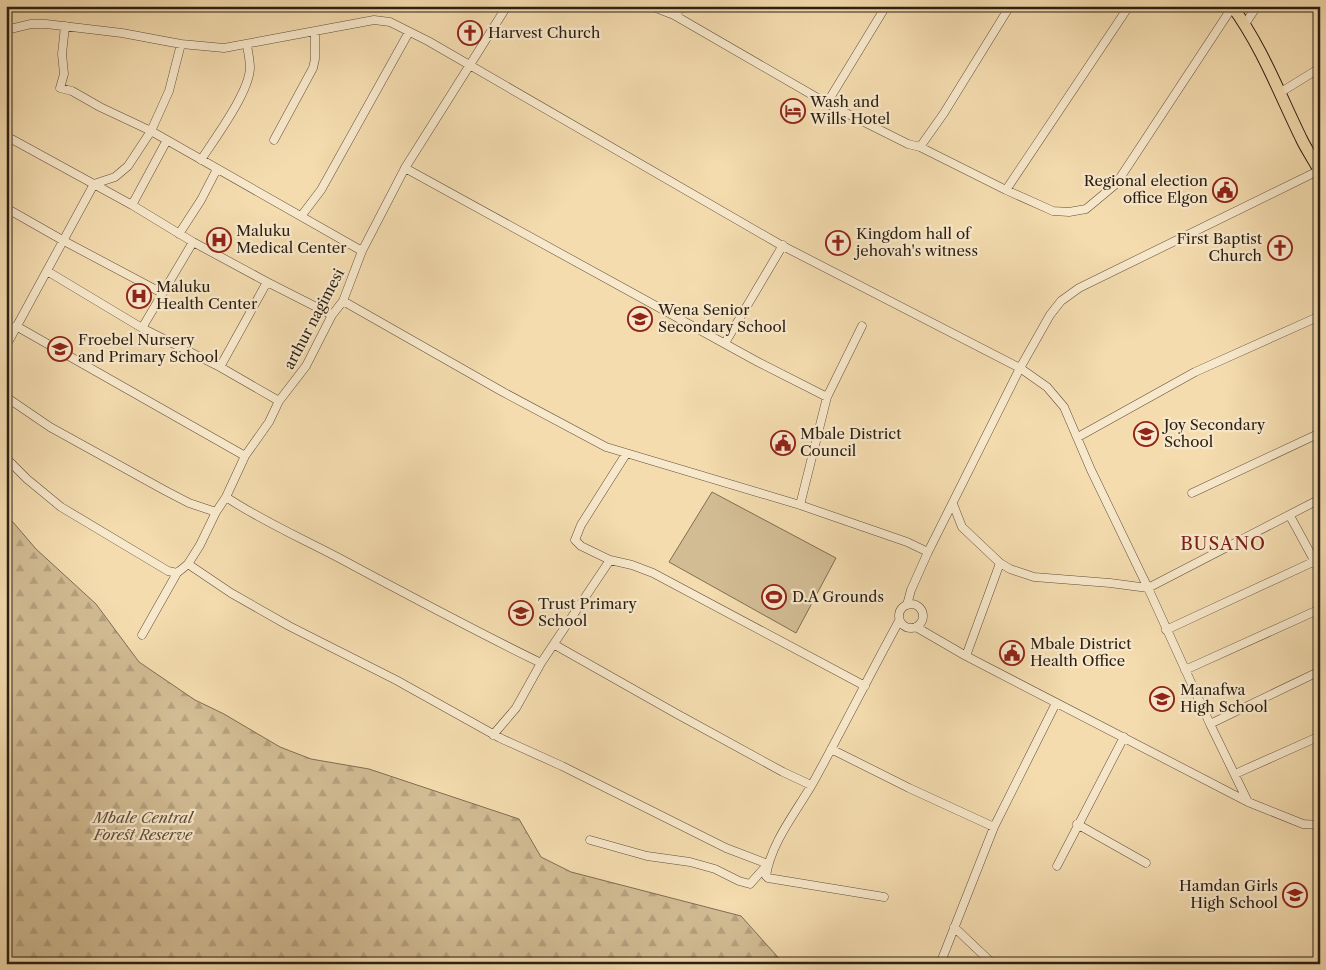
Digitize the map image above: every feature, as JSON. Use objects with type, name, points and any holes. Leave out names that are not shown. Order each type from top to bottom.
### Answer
[{"type":"main road","points":[[1232,6],[1245,24],[1281,92],[1301,139],[1320,170]]},
{"type":"street","name":"arthur nagimesi","points":[[188,564],[216,512],[226,498],[245,456],[268,422],[279,401],[306,366],[332,315],[342,301],[362,251],[405,168],[507,6]]},
{"type":"street","points":[[651,6],[674,15],[827,102],[908,144],[920,147],[1053,211],[1069,212],[1086,209],[1116,184],[1232,6]]},
{"type":"street","points":[[674,15],[684,6]]},
{"type":"street","points":[[827,102],[886,6]]},
{"type":"street","points":[[920,147],[1010,6]]},
{"type":"street","points":[[1006,190],[1129,6]]},
{"type":"street","points":[[1245,24],[1257,6]]},
{"type":"street","points":[[6,30],[31,24],[65,26],[122,33],[181,44],[224,48],[374,20],[390,22],[469,65],[783,246],[1020,368],[1037,380],[1064,407],[1091,470],[1248,802]]},
{"type":"street","points":[[65,26],[62,54],[64,74],[60,88],[72,91],[100,107],[151,131],[362,251]]},
{"type":"street","points":[[274,140],[313,68],[315,32]]},
{"type":"street","points":[[302,216],[321,190],[409,32]]},
{"type":"street","points":[[6,346],[94,184],[115,177],[128,166],[151,131],[169,91],[181,44]]},
{"type":"street","points":[[201,160],[236,106],[243,91],[250,69],[247,45]]},
{"type":"street","points":[[1281,92],[1320,68]]},
{"type":"street","points":[[6,136],[132,205],[192,242],[332,315]]},
{"type":"street","points":[[132,205],[167,140]]},
{"type":"street","points":[[405,168],[725,344],[827,397]]},
{"type":"street","points":[[179,234],[201,200],[217,169]]},
{"type":"street","points":[[907,605],[911,590],[928,552],[1020,368],[1050,314],[1061,301],[1079,288],[1320,170]]},
{"type":"street","points":[[6,208],[162,293]]},
{"type":"street","points":[[142,328],[192,242]]},
{"type":"street","points":[[725,344],[783,246]]},
{"type":"street","points":[[47,271],[142,328],[220,367],[279,401]]},
{"type":"street","points":[[220,367],[267,282]]},
{"type":"street","points":[[342,301],[588,439],[626,454],[716,478],[800,504],[907,542],[928,552]]},
{"type":"street","points":[[1078,437],[1195,372],[1320,316]]},
{"type":"street","points":[[16,326],[245,456]]},
{"type":"street","points":[[800,504],[827,397],[862,326]]},
{"type":"street","points":[[6,397],[50,427],[164,490],[189,503],[216,512]]},
{"type":"street","points":[[1192,493],[1320,433]]},
{"type":"street","points":[[626,454],[581,525],[575,540],[581,546],[610,560],[632,565],[653,573],[864,686]]},
{"type":"street","points":[[6,458],[27,479],[61,507],[168,571],[177,573]]},
{"type":"street","points":[[226,498],[279,528],[541,664]]},
{"type":"street","points":[[953,504],[962,527],[1000,563],[1016,571],[1034,577],[1148,588],[1320,499]]},
{"type":"street","points":[[1290,516],[1320,571]]},
{"type":"street","points":[[493,735],[516,708],[541,664],[610,560]]},
{"type":"street","points":[[1166,630],[1315,561]]},
{"type":"street","points":[[966,656],[1000,563]]},
{"type":"street","points":[[142,635],[177,573],[188,564],[289,626],[396,680],[493,735],[562,766],[726,848],[768,864]]},
{"type":"street","points":[[907,605],[915,605],[921,610],[923,618],[920,625],[909,628],[905,627],[900,621],[898,617],[900,610],[907,605]]},
{"type":"street","points":[[1185,670],[1320,609]]},
{"type":"street","points":[[884,896],[768,878],[766,876],[768,864],[778,843],[831,750],[900,621]]},
{"type":"street","points":[[916,627],[966,656],[1248,802],[1303,824],[1320,825]]},
{"type":"street","points":[[555,645],[783,772],[811,785]]},
{"type":"street","points":[[1210,724],[1320,671]]},
{"type":"street","points":[[940,964],[994,827],[1056,703]]},
{"type":"street","points":[[1235,774],[1320,736]]},
{"type":"street","points":[[1057,866],[1124,737]]},
{"type":"street","points":[[831,750],[994,827]]},
{"type":"street","points":[[1078,824],[1146,863]]},
{"type":"street","points":[[590,840],[647,856],[690,862],[715,869],[739,881],[750,884],[768,864]]},
{"type":"street","points":[[954,927],[993,964]]},
{"type":"green space","name":"D.A Grounds","points":[[712,492],[836,558],[796,633],[669,562]]},
{"type":"green space","name":"Mbale Central Forest Reserve","points":[[6,514],[36,549],[96,604],[139,662],[195,700],[224,714],[280,747],[311,759],[369,769],[519,819],[541,857],[571,872],[741,916],[784,964],[6,964]]},
{"type":"place","name":"Harvest Church","points":[[470,33]]},
{"type":"place","name":"Wash and Wills Hotel","points":[[793,111]]},
{"type":"place","name":"Regional election office Elgon","points":[[1225,190]]},
{"type":"place","name":"Maluku Medical Center","points":[[219,240]]},
{"type":"place","name":"Kingdom hall of jehovah's witness","points":[[838,243]]},
{"type":"place","name":"First Baptist Church","points":[[1280,248]]},
{"type":"place","name":"Maluku Health Center","points":[[139,296]]},
{"type":"place","name":"Wena Senior Secondary School","points":[[640,319]]},
{"type":"place","name":"Froebel Nursery and Primary School","points":[[60,349]]},
{"type":"place","name":"Joy Secondary School","points":[[1146,434]]},
{"type":"place","name":"Mbale District Council","points":[[783,443]]},
{"type":"place","name":"D.A Grounds","points":[[774,597]]},
{"type":"place","name":"Trust Primary School","points":[[521,613]]},
{"type":"place","name":"Mbale District Health Office","points":[[1012,653]]},
{"type":"place","name":"Manafwa High School","points":[[1162,699]]},
{"type":"place","name":"Hamdan Girls High School","points":[[1295,895]]},
{"type":"district","name":"BUSANO","points":[[1223,544]]}]
